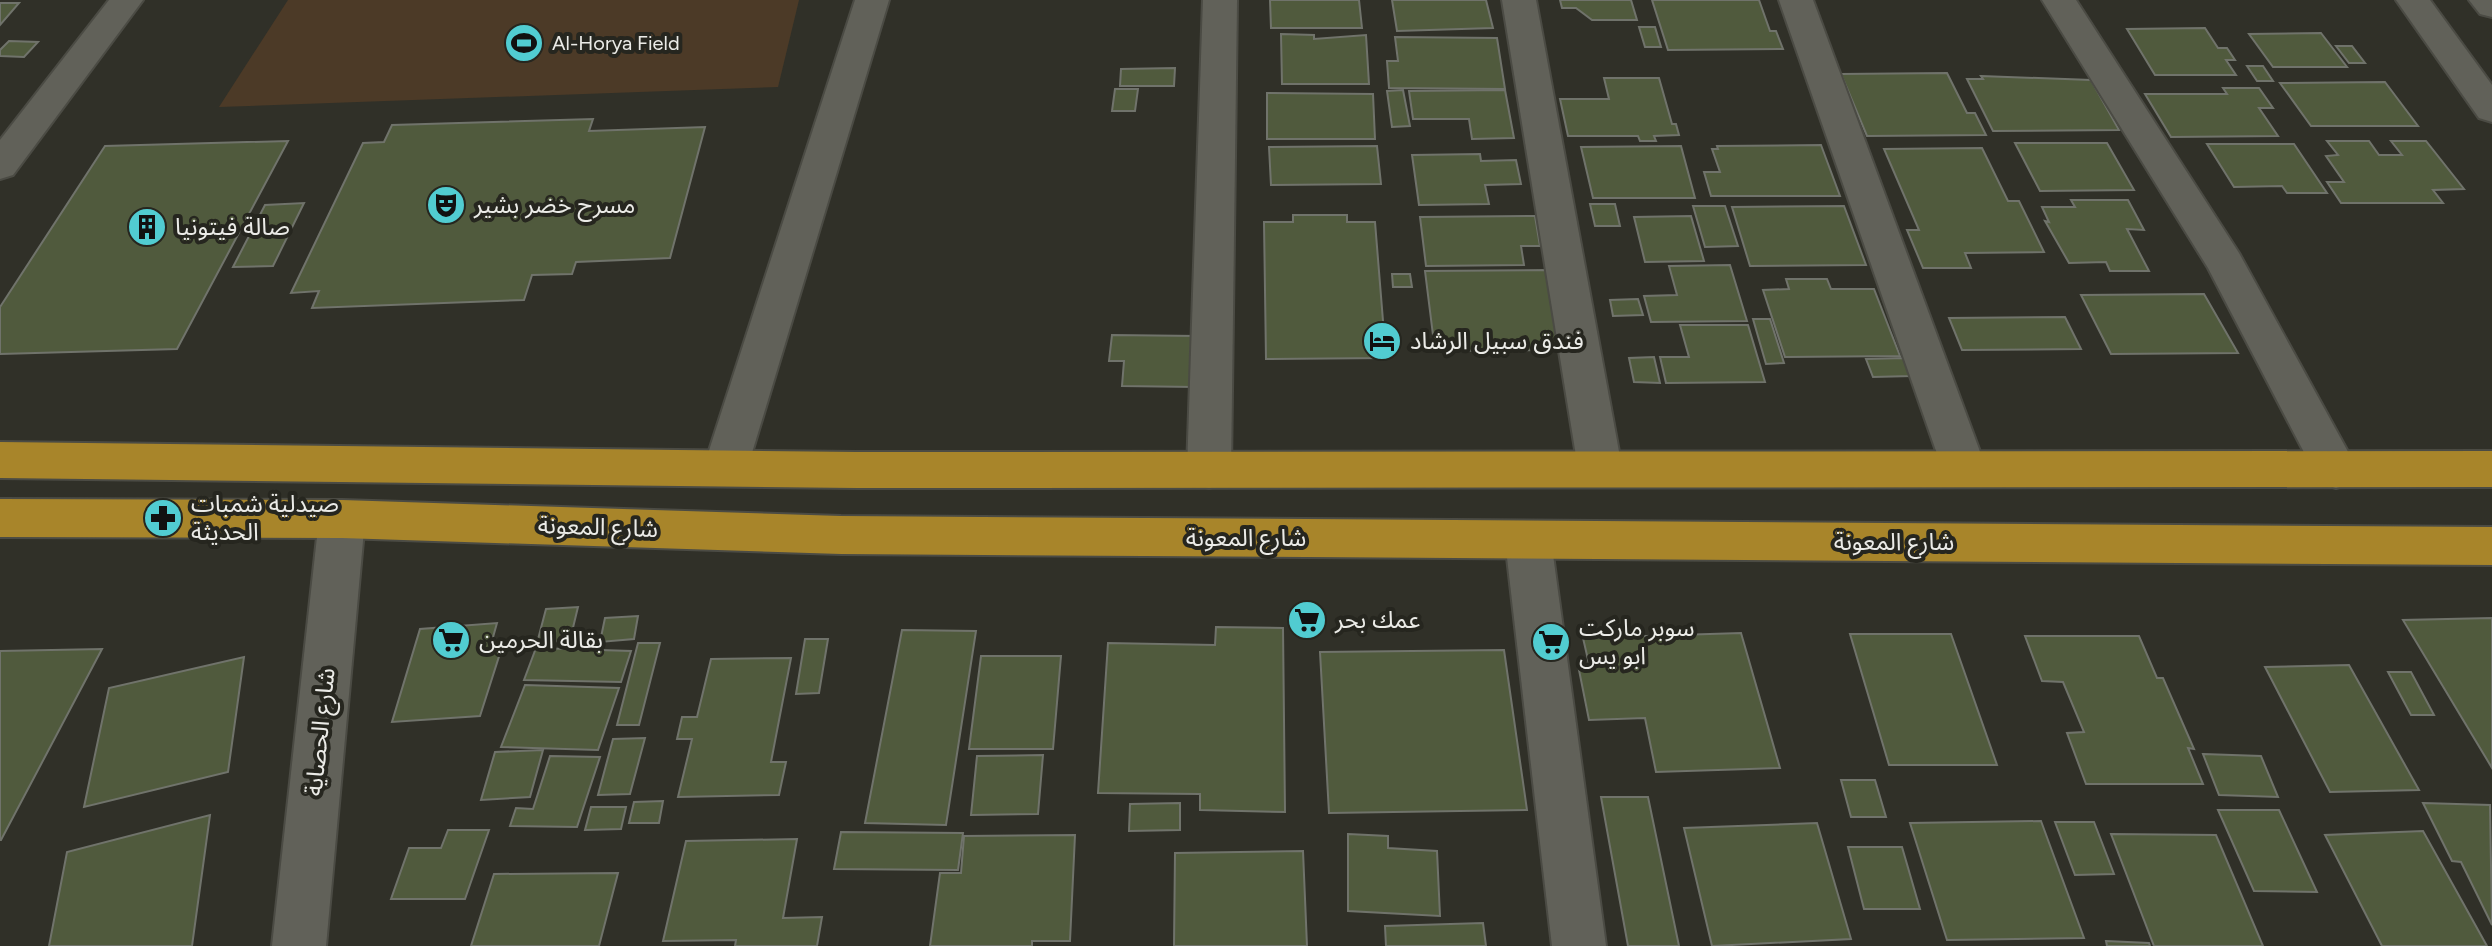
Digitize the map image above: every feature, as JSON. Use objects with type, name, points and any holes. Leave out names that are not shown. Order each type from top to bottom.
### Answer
[{"type":"highway","points":[[0,460],[726,466],[856,470],[2492,469]]},
{"type":"highway","points":[[841,535],[856,470]]},
{"type":"highway","name":"شارع المعونة","points":[[0,518],[342,519],[841,535],[2492,546]]},
{"type":"street","points":[[0,166],[126,0]]},
{"type":"street","points":[[726,466],[872,0]]},
{"type":"street","points":[[1209,470],[1220,0]]},
{"type":"street","points":[[1519,0],[1600,468]]},
{"type":"street","points":[[1796,0],[1964,468]]},
{"type":"street","points":[[2059,0],[2225,263],[2336,470]]},
{"type":"street","points":[[2413,0],[2492,110]]},
{"type":"street","points":[[2486,0],[2492,7]]},
{"type":"street","name":"شارع الحصاية","points":[[299,946],[342,519]]},
{"type":"street","points":[[1528,540],[1579,946]]},
{"type":"shaded area","name":"Al-Horya Field","points":[[288,0],[799,0],[778,87],[219,107]]},
{"type":"building","points":[[1270,0],[1359,0],[1362,28],[1271,28]]},
{"type":"building","points":[[1392,0],[1486,0],[1493,28],[1397,31]]},
{"type":"building","points":[[1560,0],[1631,0],[1637,20],[1592,20],[1576,8],[1562,8]]},
{"type":"building","points":[[1652,0],[1759,0],[1770,31],[1776,31],[1783,49],[1668,50]]},
{"type":"building","points":[[0,3],[19,3],[0,25]]},
{"type":"building","points":[[1639,27],[1655,27],[1661,47],[1645,47]]},
{"type":"building","points":[[2205,28],[2218,48],[2227,48],[2235,60],[2226,60],[2236,75],[2155,75],[2127,29]]},
{"type":"building","points":[[2321,33],[2347,67],[2273,67],[2249,34]]},
{"type":"building","points":[[1281,34],[1314,35],[1314,39],[1366,35],[1369,84],[1282,84]]},
{"type":"building","points":[[1395,37],[1497,38],[1505,89],[1389,88],[1387,61],[1398,61]]},
{"type":"building","points":[[9,41],[38,42],[24,57],[0,56],[0,50]]},
{"type":"building","points":[[2336,46],[2352,46],[2365,63],[2349,63]]},
{"type":"building","points":[[2247,66],[2263,66],[2273,81],[2257,81]]},
{"type":"building","points":[[1175,68],[1174,86],[1120,86],[1121,69]]},
{"type":"building","points":[[1947,73],[1967,113],[1975,113],[1986,135],[1867,136],[1841,74]]},
{"type":"building","points":[[1981,76],[2091,80],[2119,130],[1993,131],[1967,79],[1983,79]]},
{"type":"building","points":[[1604,78],[1659,78],[1672,124],[1676,124],[1679,135],[1654,136],[1656,141],[1640,141],[1638,136],[1568,136],[1560,99],[1609,99]]},
{"type":"building","points":[[2385,82],[2418,126],[2311,126],[2280,83]]},
{"type":"building","points":[[2223,88],[2259,88],[2273,108],[2259,108],[2278,136],[2171,137],[2145,94],[2227,94]]},
{"type":"building","points":[[1115,89],[1138,89],[1135,111],[1112,111]]},
{"type":"building","points":[[1403,90],[1410,126],[1392,127],[1387,91]]},
{"type":"building","points":[[1505,90],[1514,138],[1472,139],[1469,119],[1413,119],[1409,91]]},
{"type":"building","points":[[1267,93],[1373,94],[1375,139],[1267,139]]},
{"type":"building","name":"مسرح خضر بشير","points":[[593,119],[589,131],[705,127],[670,258],[576,262],[572,274],[532,275],[524,300],[312,308],[319,291],[291,293],[363,143],[384,142],[392,125]]},
{"type":"building","name":"صالة فيتونيا","points":[[288,141],[177,349],[0,354],[0,307],[105,146]]},
{"type":"building","points":[[2327,141],[2369,141],[2379,155],[2402,155],[2391,141],[2426,141],[2464,189],[2433,190],[2443,203],[2341,203],[2327,182],[2344,182],[2326,156],[2338,155]]},
{"type":"building","points":[[2015,143],[2107,143],[2134,190],[2040,191]]},
{"type":"building","points":[[2207,144],[2294,144],[2327,193],[2287,193],[2282,186],[2234,187]]},
{"type":"building","points":[[1821,145],[1840,196],[1711,196],[1704,172],[1720,172],[1712,149],[1718,149],[1717,146]]},
{"type":"building","points":[[1377,146],[1381,184],[1271,185],[1269,147]]},
{"type":"building","points":[[1681,146],[1695,198],[1593,198],[1581,147]]},
{"type":"building","points":[[1982,148],[2008,201],[2019,201],[2044,252],[1965,253],[1971,268],[1923,268],[1907,230],[1919,230],[1884,149]]},
{"type":"building","points":[[1480,154],[1481,161],[1516,160],[1521,184],[1485,185],[1489,204],[1419,205],[1412,155]]},
{"type":"building","points":[[2071,200],[2128,200],[2144,230],[2127,229],[2149,271],[2110,271],[2106,262],[2069,263],[2045,221],[2049,222],[2042,207],[2075,207]]},
{"type":"building","points":[[304,203],[273,266],[233,267],[265,205]]},
{"type":"building","points":[[1590,204],[1615,204],[1620,226],[1595,226]]},
{"type":"building","points":[[1693,206],[1725,206],[1738,246],[1705,247]]},
{"type":"building","points":[[1844,206],[1866,265],[1750,266],[1732,207]]},
{"type":"building","points":[[1293,215],[1347,215],[1347,222],[1375,222],[1386,358],[1266,359],[1264,222],[1293,222]]},
{"type":"building","points":[[1535,216],[1540,246],[1521,246],[1524,265],[1426,266],[1420,217]]},
{"type":"building","points":[[1691,216],[1704,261],[1645,262],[1634,217]]},
{"type":"building","points":[[1730,265],[1747,321],[1651,322],[1644,296],[1677,295],[1669,266]]},
{"type":"building","points":[[1551,270],[1566,350],[1435,351],[1425,271]]},
{"type":"building","points":[[1392,274],[1410,274],[1412,287],[1393,287]]},
{"type":"building","points":[[1786,279],[1827,279],[1831,289],[1874,289],[1900,356],[1785,357],[1763,290],[1789,289]]},
{"type":"building","points":[[2204,294],[2238,353],[2111,354],[2081,295]]},
{"type":"building","points":[[1638,299],[1643,315],[1613,316],[1610,300]]},
{"type":"building","points":[[2065,317],[2081,349],[1962,350],[1949,318]]},
{"type":"building","points":[[1753,319],[1770,319],[1784,363],[1766,364]]},
{"type":"building","points":[[1680,325],[1748,325],[1765,382],[1666,383],[1660,357],[1689,357]]},
{"type":"building","points":[[1112,335],[1197,336],[1195,387],[1122,386],[1124,361],[1109,361]]},
{"type":"building","points":[[1654,357],[1660,383],[1634,382],[1629,358]]},
{"type":"building","points":[[1904,358],[1911,376],[1873,377],[1866,359]]},
{"type":"building","points":[[578,607],[570,640],[537,643],[546,609]]},
{"type":"building","points":[[638,616],[634,639],[600,642],[605,618]]},
{"type":"building","points":[[2492,618],[2492,768],[2403,620]]},
{"type":"building","points":[[497,623],[490,648],[502,647],[480,716],[392,722],[420,629]]},
{"type":"building","points":[[1216,627],[1283,628],[1285,812],[1200,810],[1200,794],[1098,793],[1108,643],[1215,645]]},
{"type":"building","points":[[902,630],[976,631],[946,825],[865,823]]},
{"type":"building","points":[[1741,633],[1780,768],[1656,772],[1645,718],[1589,720],[1578,665],[1589,664],[1583,638]]},
{"type":"building","points":[[1850,634],[1951,634],[1997,765],[1889,765]]},
{"type":"building","points":[[2025,636],[2139,636],[2157,678],[2163,678],[2194,749],[2188,748],[2203,784],[2086,784],[2067,733],[2084,732],[2063,682],[2042,681]]},
{"type":"building","points":[[805,639],[828,639],[819,693],[796,694]]},
{"type":"building","points":[[638,643],[660,643],[639,725],[617,725]]},
{"type":"building","points":[[536,648],[631,651],[621,682],[524,680]]},
{"type":"building","points":[[102,649],[1,840],[0,840],[0,651]]},
{"type":"building","points":[[1504,650],[1527,810],[1329,813],[1320,652]]},
{"type":"building","points":[[981,656],[1061,656],[1053,749],[969,749]]},
{"type":"building","points":[[244,657],[228,772],[84,807],[109,688]]},
{"type":"building","points":[[791,658],[771,762],[786,762],[779,795],[678,797],[692,739],[677,739],[682,717],[697,717],[711,659]]},
{"type":"building","points":[[2349,665],[2419,790],[2330,792],[2265,667]]},
{"type":"building","points":[[2388,672],[2411,672],[2434,715],[2411,715]]},
{"type":"building","points":[[525,685],[619,688],[598,750],[501,747]]},
{"type":"building","points":[[645,738],[630,794],[598,795],[613,739]]},
{"type":"building","points":[[543,750],[530,797],[481,800],[495,752]]},
{"type":"building","points":[[2203,754],[2261,756],[2278,797],[2219,795]]},
{"type":"building","points":[[1043,755],[1038,814],[971,815],[977,756]]},
{"type":"building","points":[[550,756],[600,757],[577,827],[510,826],[516,808],[533,809]]},
{"type":"building","points":[[1841,780],[1875,780],[1886,817],[1851,817]]},
{"type":"building","points":[[1601,797],[1648,797],[1679,946],[1628,946]]},
{"type":"building","points":[[663,801],[659,823],[629,823],[634,802]]},
{"type":"building","points":[[1180,803],[1180,830],[1129,831],[1130,804]]},
{"type":"building","points":[[2423,803],[2490,805],[2492,925],[2461,862],[2452,861]]},
{"type":"building","points":[[591,807],[626,807],[621,829],[585,830]]},
{"type":"building","points":[[2218,810],[2279,810],[2317,892],[2254,891]]},
{"type":"building","points":[[210,815],[192,946],[49,946],[67,852]]},
{"type":"building","points":[[2041,821],[2084,938],[1947,940],[1910,823]]},
{"type":"building","points":[[2055,822],[2094,822],[2114,874],[2075,875]]},
{"type":"building","points":[[1817,823],[1851,939],[1712,946],[1684,828]]},
{"type":"building","points":[[448,830],[489,830],[465,899],[391,899],[409,848],[441,848]]},
{"type":"building","points":[[2423,831],[2487,946],[2382,946],[2325,835]]},
{"type":"building","points":[[841,832],[963,833],[958,870],[834,869]]},
{"type":"building","points":[[1348,834],[1388,836],[1388,848],[1437,851],[1440,916],[1348,911]]},
{"type":"building","points":[[2111,834],[2216,835],[2263,946],[2154,946]]},
{"type":"building","points":[[1075,835],[1070,941],[1032,941],[1032,946],[930,946],[940,873],[961,873],[964,836]]},
{"type":"building","points":[[797,839],[783,918],[822,917],[817,946],[735,946],[736,940],[663,941],[686,841]]},
{"type":"building","points":[[1848,847],[1902,847],[1920,909],[1864,909]]},
{"type":"building","points":[[1303,851],[1307,946],[1174,946],[1175,853]]},
{"type":"building","points":[[618,873],[599,946],[471,946],[494,874]]},
{"type":"building","points":[[1483,923],[1486,946],[1386,946],[1385,926]]},
{"type":"building","points":[[2106,941],[2149,943],[2150,946],[2107,946]]},
{"type":"place","name":"Al-Horya Field","points":[[524,43]]},
{"type":"place","name":"مسرح خضر بشير","points":[[446,205]]},
{"type":"place","name":"صالة فيتونيا","points":[[147,227]]},
{"type":"place","name":"فندق سبيل الرشاد","points":[[1382,341]]},
{"type":"place","name":"صيدلية شمبات الحديثة","points":[[163,518]]},
{"type":"place","name":"عمك بحر","points":[[1307,620]]},
{"type":"place","name":"بقالة الحرمين","points":[[451,640]]},
{"type":"place","name":"سوبر ماركت ابو يس","points":[[1551,642]]}]
